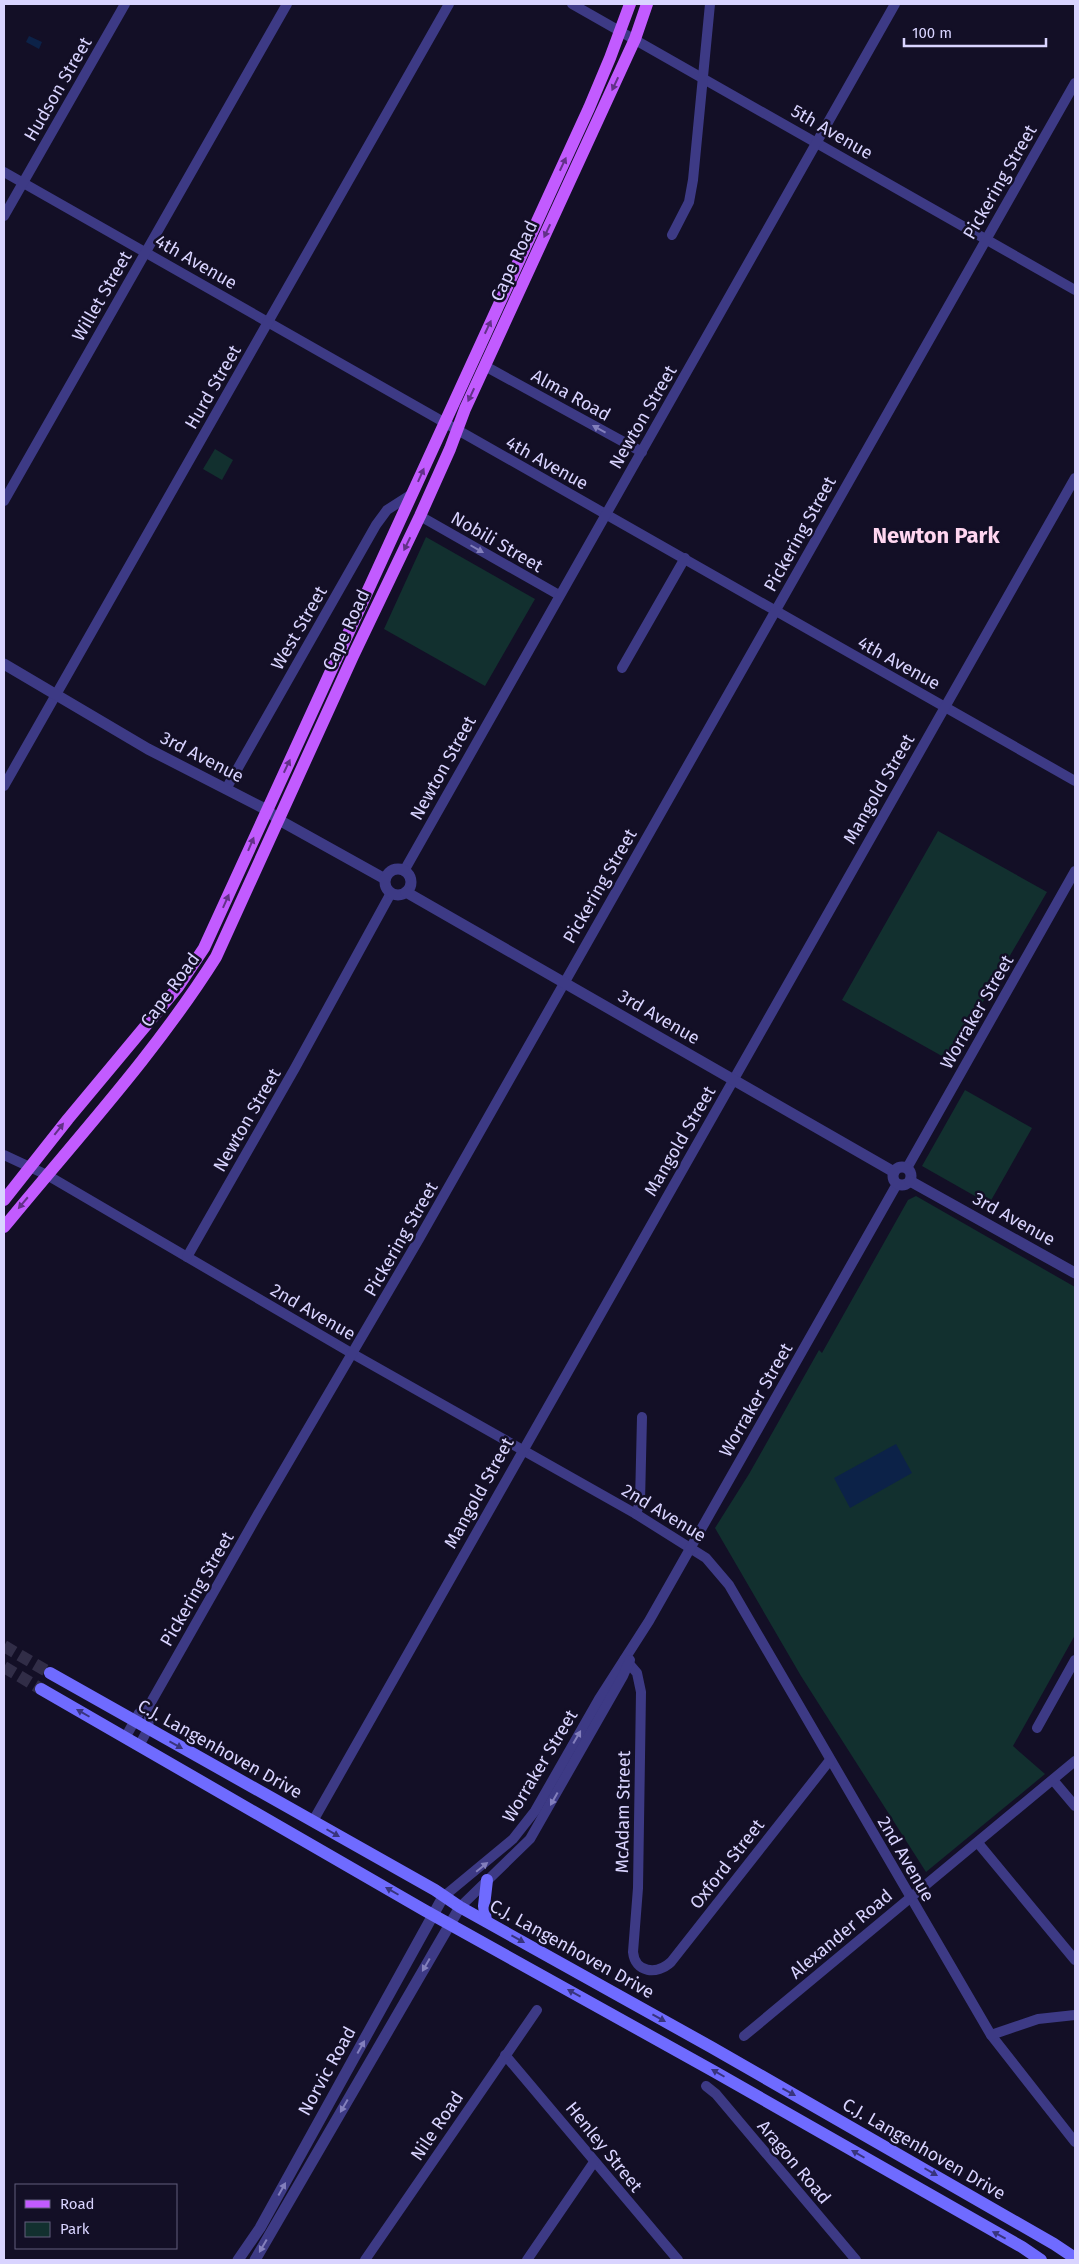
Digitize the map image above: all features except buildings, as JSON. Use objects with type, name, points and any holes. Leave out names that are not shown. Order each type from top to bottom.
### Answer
[{"type":"main road","name":"Cape Road","points":[[4,1200],[178,988],[196,962],[216,924],[589,108],[630,4]]},
{"type":"main road","name":"Cape Road","points":[[4,1227],[102,1110],[196,988],[216,957],[353,656],[420,516],[465,409],[635,40],[647,4]]},
{"type":"main road","name":"C.J. Langenhoven Drive","points":[[50,1673],[852,2127],[1038,2234],[1075,2258]]},
{"type":"main road","name":"C.J. Langenhoven Drive","points":[[41,1689],[1022,2247],[1041,2260]]},
{"type":"main road","points":[[486,1921],[484,1906],[487,1880]]},
{"type":"street","name":"Hudson Street","points":[[4,216],[125,4]]},
{"type":"street","name":"Willet Street","points":[[4,501],[288,4]]},
{"type":"street","name":"Hurd Street","points":[[4,786],[449,4]]},
{"type":"street","name":"5th Avenue","points":[[572,4],[1075,290]]},
{"type":"street","points":[[672,235],[689,202],[704,78],[710,4]]},
{"type":"street","name":"Newton Street","points":[[404,871],[558,595],[642,452],[895,4]]},
{"type":"street","name":"Pickering Street","points":[[125,1738],[134,1721],[150,1704],[258,1514],[353,1354],[1075,83]]},
{"type":"street","name":"4th Avenue","points":[[4,172],[1075,781]]},
{"type":"street","name":"Alma Road","points":[[485,366],[642,452]]},
{"type":"street","name":"Mangold Street","points":[[313,1821],[1075,478]]},
{"type":"street","name":"West Street","points":[[226,788],[386,510],[412,494]]},
{"type":"street","name":"Nobili Street","points":[[420,516],[558,595]]},
{"type":"street","points":[[622,668],[685,558]]},
{"type":"street","name":"3rd Avenue","points":[[4,664],[148,749],[267,810],[279,820],[385,879]]},
{"type":"street","points":[[392,870],[404,871],[410,881],[406,892],[399,895],[387,890],[385,879],[392,870]]},
{"type":"street","name":"Worraker Street","points":[[907,1168],[1075,871]]},
{"type":"street","name":"3rd Avenue","points":[[406,892],[894,1172]]},
{"type":"street","name":"Newton Street","points":[[187,1257],[295,1068],[391,893]]},
{"type":"street","name":"2nd Avenue","points":[[4,1154],[46,1176],[353,1354],[636,1514],[706,1558],[728,1586],[991,2036],[1075,2142]]},
{"type":"street","points":[[900,1168],[907,1168],[911,1174],[910,1181],[903,1185],[897,1184],[894,1181],[894,1172],[900,1168]]},
{"type":"street","name":"3rd Avenue","points":[[910,1181],[1074,1269]]},
{"type":"street","name":"Worraker Street","points":[[443,1897],[484,1865],[519,1834],[535,1811],[599,1699],[627,1661],[897,1184]]},
{"type":"street","points":[[636,1514],[640,1502],[642,1417]]},
{"type":"street","points":[[1037,1728],[1075,1660]]},
{"type":"street","name":"Worraker Street","points":[[460,1906],[519,1851],[535,1832],[623,1676],[627,1661]]},
{"type":"street","name":"McAdam Street","points":[[627,1661],[637,1673],[641,1692],[638,1888],[632,1952],[635,1960],[641,1967]]},
{"type":"street","name":"Pickering Street","points":[[139,1746],[148,1729],[150,1704]]},
{"type":"street","name":"Oxford Street","points":[[641,1967],[657,1971],[671,1962],[830,1760]]},
{"type":"street","name":"Alexander Road","points":[[744,2036],[1075,1761]]},
{"type":"street","points":[[1053,1780],[1075,1806]]},
{"type":"street","points":[[978,1843],[1075,1960]]},
{"type":"street","name":"Norvic Road","points":[[238,2260],[260,2228],[443,1897]]},
{"type":"street","name":"Norvic Road","points":[[255,2260],[460,1906]]},
{"type":"street","name":"Nile Road","points":[[365,2260],[537,2010]]},
{"type":"street","points":[[991,2036],[1038,2019],[1075,2015]]},
{"type":"street","name":"Henley Street","points":[[506,2055],[678,2260]]},
{"type":"street","name":"Aragon Road","points":[[706,2086],[716,2094],[856,2260]]},
{"type":"street","points":[[527,2260],[594,2162]]},
{"type":"green space","points":[[215,449],[233,460],[222,480],[203,469]]},
{"type":"green space","points":[[426,537],[535,599],[485,686],[384,629]]},
{"type":"green space","points":[[938,831],[1047,892],[949,1060],[842,1000]]},
{"type":"green space","points":[[965,1090],[1032,1128],[989,1204],[922,1166]]},
{"type":"green space","points":[[916,1196],[1075,1287],[1075,1635],[1013,1746],[1045,1774],[926,1872],[801,1676],[715,1528],[749,1474],[819,1350],[822,1353],[908,1200]]},
{"type":"water","points":[[29,36],[42,42],[39,49],[26,42]]},
{"type":"water","points":[[896,1444],[912,1473],[850,1508],[834,1478]]},
{"type":"tunnel","points":[[4,1646],[50,1673]]},
{"type":"tunnel","points":[[4,1667],[41,1689]]},
{"type":"district","name":"Newton Park","points":[[936,535]]}]
